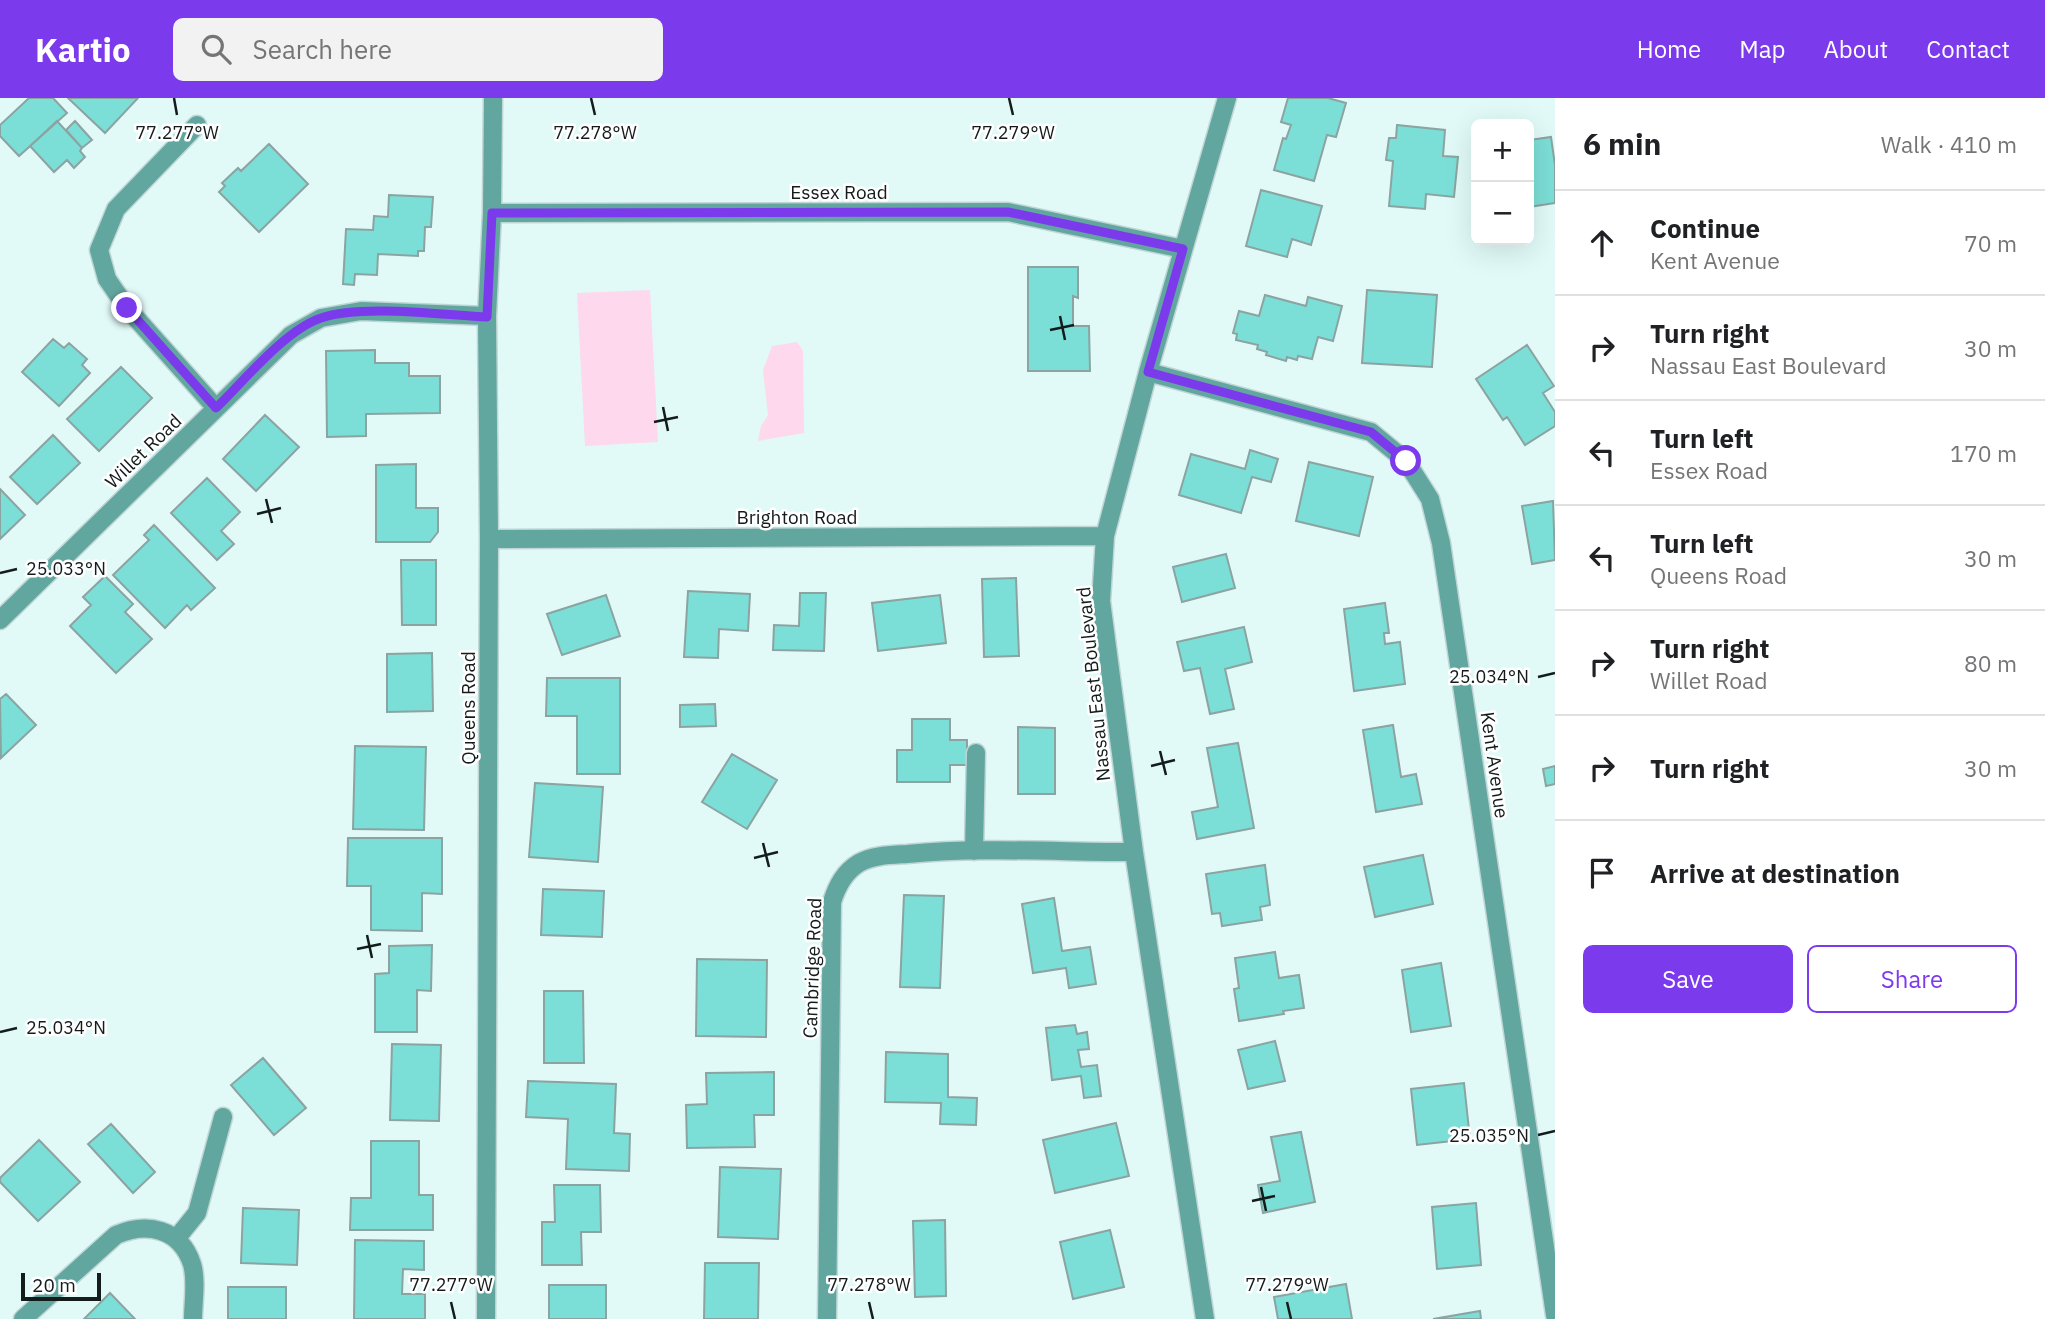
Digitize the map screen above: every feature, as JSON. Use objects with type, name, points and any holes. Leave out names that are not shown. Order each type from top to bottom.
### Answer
[{"type":"street","name":"Queens Road","points":[[486,1319],[489,539],[487,317],[492,213],[493,98]]},
{"type":"street","name":"Nassau East Boulevard","points":[[1205,1319],[1134,852],[1101,601],[1105,536],[1148,372],[1227,98]]},
{"type":"street","points":[[197,125],[116,209],[99,250],[107,279],[127,308],[216,408]]},
{"type":"street","name":"Essex Road","points":[[492,213],[1008,212],[1183,249]]},
{"type":"street","name":"Willet Road","points":[[0,620],[291,335],[321,318],[360,311],[487,317]]},
{"type":"street","name":"Kent Avenue","points":[[1148,372],[1371,432],[1406,461],[1430,499],[1441,543],[1555,1315]]},
{"type":"street","name":"Brighton Road","points":[[489,539],[1105,536]]},
{"type":"street","points":[[974,851],[976,753]]},
{"type":"street","name":"Cambridge Road","points":[[827,1319],[832,902],[837,886],[847,873],[860,863],[875,857],[940,851],[1134,852]]},
{"type":"street","points":[[176,1239],[197,1213],[223,1117]]},
{"type":"street","points":[[23,1319],[116,1235],[147,1227],[176,1239],[186,1251],[192,1266],[193,1319]]},
{"type":"shaded area","points":[[650,290],[658,442],[585,446],[577,293]]},
{"type":"shaded area","points":[[797,342],[803,351],[804,433],[758,441],[761,426],[768,415],[763,370],[772,346]]},
{"type":"building","points":[[29,98],[53,98],[67,113],[19,156],[0,136],[0,125]]},
{"type":"building","points":[[68,98],[138,98],[105,133]]},
{"type":"building","points":[[1288,98],[1328,98],[1346,103],[1336,137],[1327,135],[1314,181],[1274,170],[1283,138],[1286,139],[1291,125],[1281,122]]},
{"type":"building","points":[[57,121],[82,148],[80,151],[85,157],[74,168],[67,160],[54,172],[30,146]]},
{"type":"building","points":[[75,121],[92,140],[82,148],[66,130]]},
{"type":"building","points":[[1397,125],[1445,130],[1443,156],[1458,157],[1454,197],[1426,194],[1425,209],[1389,206],[1393,161],[1386,160],[1389,138],[1396,138]]},
{"type":"building","points":[[1551,137],[1555,165],[1555,203],[1534,206],[1534,139]]},
{"type":"building","points":[[269,144],[308,184],[259,232],[219,192],[225,186],[222,183],[238,168],[241,171]]},
{"type":"building","points":[[1261,190],[1322,206],[1311,245],[1292,239],[1287,257],[1246,246]]},
{"type":"building","points":[[389,195],[433,197],[431,227],[425,227],[424,251],[418,251],[418,256],[378,254],[377,275],[355,274],[354,285],[343,284],[346,229],[373,230],[374,216],[388,217]]},
{"type":"building","points":[[1028,267],[1078,267],[1078,298],[1073,296],[1073,326],[1089,326],[1090,371],[1028,371]]},
{"type":"building","points":[[1367,290],[1437,295],[1432,367],[1362,363]]},
{"type":"building","points":[[1265,295],[1306,306],[1308,297],[1342,306],[1333,341],[1318,337],[1312,359],[1298,356],[1297,360],[1287,357],[1286,361],[1266,355],[1267,352],[1257,349],[1258,345],[1236,340],[1237,334],[1233,333],[1239,311],[1259,316]]},
{"type":"building","points":[[53,339],[64,348],[69,343],[87,359],[82,365],[90,373],[59,406],[22,372]]},
{"type":"building","points":[[1527,345],[1554,386],[1543,393],[1555,412],[1555,426],[1525,445],[1507,417],[1503,420],[1476,379]]},
{"type":"building","points":[[375,350],[375,363],[409,363],[409,376],[440,376],[440,413],[366,414],[366,436],[327,437],[326,351]]},
{"type":"building","points":[[121,367],[152,398],[99,451],[67,419]]},
{"type":"building","points":[[265,415],[299,447],[256,491],[223,459]]},
{"type":"building","points":[[53,435],[80,463],[37,504],[10,477]]},
{"type":"building","points":[[1250,450],[1278,459],[1271,482],[1252,477],[1241,513],[1179,495],[1191,454],[1245,469]]},
{"type":"building","points":[[1309,462],[1373,477],[1359,536],[1296,521]]},
{"type":"building","points":[[416,464],[416,508],[438,508],[438,532],[430,542],[376,542],[376,465]]},
{"type":"building","points":[[207,478],[240,512],[221,531],[234,544],[217,560],[171,513]]},
{"type":"building","points":[[0,489],[25,515],[0,539]]},
{"type":"building","points":[[1553,501],[1555,560],[1532,564],[1522,506]]},
{"type":"building","points":[[154,525],[215,588],[191,610],[187,605],[165,628],[113,575],[149,540],[144,535]]},
{"type":"building","points":[[1226,554],[1235,588],[1182,602],[1173,567]]},
{"type":"building","points":[[401,560],[436,560],[436,625],[402,625]]},
{"type":"building","points":[[105,576],[133,604],[125,612],[152,639],[116,673],[70,626],[91,605],[83,597]]},
{"type":"building","points":[[1016,578],[1019,656],[984,657],[982,579]]},
{"type":"building","points":[[688,591],[750,594],[748,631],[719,629],[718,658],[684,657]]},
{"type":"building","points":[[800,593],[826,593],[824,651],[773,650],[774,625],[799,626]]},
{"type":"building","points":[[606,595],[620,636],[562,655],[547,614]]},
{"type":"building","points":[[940,595],[946,643],[878,651],[872,603]]},
{"type":"building","points":[[1385,603],[1389,633],[1384,633],[1385,644],[1400,642],[1405,684],[1354,691],[1344,609]]},
{"type":"building","points":[[1244,627],[1252,662],[1225,669],[1234,709],[1210,714],[1200,668],[1184,671],[1177,642]]},
{"type":"building","points":[[432,653],[433,711],[387,712],[387,654]]},
{"type":"building","points":[[547,678],[620,678],[620,774],[577,774],[577,716],[546,716]]},
{"type":"building","points":[[6,694],[36,725],[1,758],[0,699]]},
{"type":"building","points":[[715,704],[716,726],[680,727],[680,705]]},
{"type":"building","points":[[912,719],[950,719],[950,740],[967,740],[967,765],[950,765],[950,782],[897,782],[897,750],[912,750]]},
{"type":"building","points":[[1393,725],[1401,777],[1416,774],[1422,804],[1376,812],[1363,730]]},
{"type":"building","points":[[1018,727],[1055,728],[1055,794],[1018,794]]},
{"type":"building","points":[[1238,743],[1254,828],[1197,839],[1192,812],[1218,807],[1207,748]]},
{"type":"building","points":[[355,746],[426,747],[424,830],[353,829]]},
{"type":"building","points":[[732,754],[777,780],[747,829],[702,802]]},
{"type":"building","points":[[1555,766],[1555,784],[1546,786],[1543,769]]},
{"type":"building","points":[[535,783],[603,787],[598,862],[529,857]]},
{"type":"building","points":[[348,838],[442,838],[442,894],[422,893],[422,931],[371,930],[371,886],[347,886]]},
{"type":"building","points":[[1423,855],[1433,904],[1375,917],[1364,867]]},
{"type":"building","points":[[1265,865],[1270,905],[1260,907],[1262,920],[1222,926],[1220,913],[1212,914],[1206,874]]},
{"type":"building","points":[[543,889],[604,891],[602,937],[541,935]]},
{"type":"building","points":[[904,895],[944,896],[940,988],[900,987]]},
{"type":"building","points":[[1054,898],[1062,951],[1090,947],[1096,984],[1069,988],[1066,968],[1033,973],[1022,904]]},
{"type":"building","points":[[432,945],[431,991],[417,990],[417,1032],[375,1032],[375,974],[389,973],[389,946]]},
{"type":"building","points":[[1275,952],[1279,978],[1299,975],[1304,1008],[1239,1021],[1234,989],[1239,988],[1235,958]]},
{"type":"building","points":[[697,959],[767,960],[766,1037],[696,1036]]},
{"type":"building","points":[[1441,963],[1451,1026],[1411,1032],[1402,970]]},
{"type":"building","points":[[544,991],[583,991],[584,1063],[544,1063]]},
{"type":"building","points":[[1075,1025],[1077,1034],[1087,1032],[1089,1049],[1078,1050],[1081,1067],[1097,1065],[1101,1096],[1084,1098],[1081,1076],[1052,1080],[1046,1028]]},
{"type":"building","points":[[1275,1041],[1285,1081],[1248,1089],[1238,1050]]},
{"type":"building","points":[[392,1044],[441,1045],[439,1121],[390,1120]]},
{"type":"building","points":[[886,1052],[948,1054],[948,1097],[977,1098],[976,1125],[940,1124],[941,1103],[885,1102]]},
{"type":"building","points":[[263,1058],[306,1108],[274,1135],[231,1085]]},
{"type":"building","points":[[774,1072],[774,1115],[754,1115],[755,1147],[687,1148],[686,1105],[707,1104],[706,1073]]},
{"type":"building","points":[[528,1081],[616,1084],[614,1133],[630,1134],[629,1171],[566,1169],[568,1119],[526,1117]]},
{"type":"building","points":[[1464,1083],[1470,1139],[1417,1145],[1411,1089]]},
{"type":"building","points":[[1116,1123],[1129,1176],[1055,1193],[1043,1140]]},
{"type":"building","points":[[111,1124],[155,1172],[133,1193],[88,1144]]},
{"type":"building","points":[[1301,1132],[1315,1202],[1263,1213],[1258,1185],[1280,1181],[1271,1137]]},
{"type":"building","points":[[39,1140],[80,1182],[38,1221],[0,1182],[0,1178]]},
{"type":"building","points":[[371,1141],[419,1141],[419,1195],[433,1195],[433,1230],[350,1230],[351,1198],[371,1198]]},
{"type":"building","points":[[720,1167],[781,1169],[778,1239],[718,1237]]},
{"type":"building","points":[[554,1185],[600,1185],[601,1232],[581,1232],[582,1265],[542,1265],[542,1222],[555,1222]]},
{"type":"building","points":[[1476,1203],[1481,1265],[1437,1269],[1432,1207]]},
{"type":"building","points":[[243,1208],[299,1210],[297,1265],[241,1263]]},
{"type":"building","points":[[945,1220],[946,1296],[915,1297],[913,1221]]},
{"type":"building","points":[[1110,1230],[1124,1287],[1073,1299],[1060,1242]]},
{"type":"building","points":[[355,1240],[424,1241],[424,1270],[403,1269],[402,1294],[425,1294],[425,1319],[354,1319]]},
{"type":"building","points":[[705,1263],[759,1263],[758,1319],[704,1319]]},
{"type":"building","points":[[1346,1284],[1352,1319],[1278,1319],[1274,1297]]},
{"type":"building","points":[[549,1285],[606,1285],[606,1319],[549,1319]]},
{"type":"building","points":[[228,1287],[286,1287],[286,1319],[228,1319]]},
{"type":"building","points":[[110,1293],[135,1319],[84,1319]]},
{"type":"building","points":[[1480,1311],[1481,1319],[1433,1319]]},
{"type":"route","points":[[127,308],[216,408],[291,335],[321,318],[360,311],[487,317],[492,213],[1008,212],[1183,249],[1148,372],[1371,432],[1406,461]]}]
